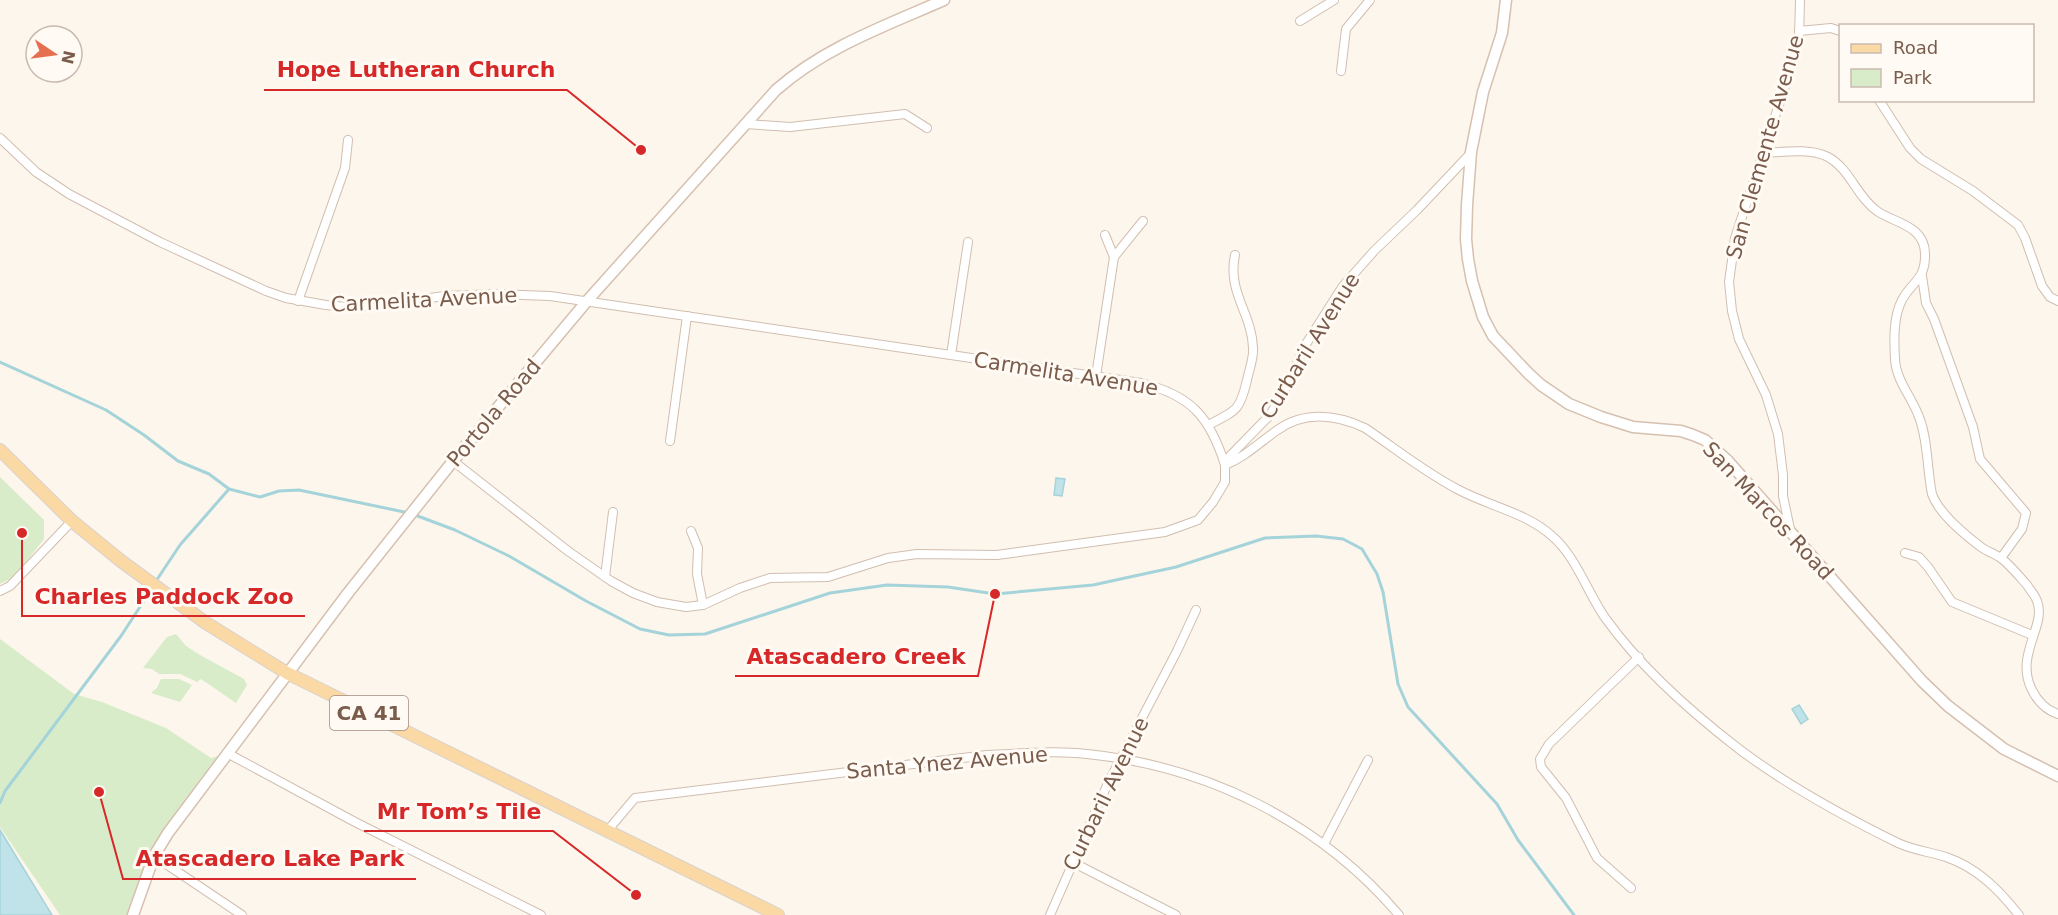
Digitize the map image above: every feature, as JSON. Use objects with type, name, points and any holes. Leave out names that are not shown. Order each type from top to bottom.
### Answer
[{"type":"main road","name":"CA 41","points":[[0,450],[72,521],[206,623],[287,672],[778,915]]},
{"type":"street","name":"Portola Road","points":[[133,915],[154,856],[226,753],[453,461],[587,301],[783,84],[824,54],[944,0]]},
{"type":"street","points":[[1300,21],[1334,0]]},
{"type":"street","points":[[1341,70],[1346,29],[1370,0]]},
{"type":"street","name":"San Marcos Road","points":[[1506,0],[1502,33],[1483,92],[1471,152],[1466,238],[1472,281],[1493,336],[1541,384],[1555,395],[1585,411],[1633,427],[1682,431],[1705,440],[1728,461],[1899,657],[1948,706],[2004,748],[2058,776]]},
{"type":"street","name":"San Clemente Avenue","points":[[1792,535],[1783,496],[1781,454],[1773,414],[1739,339],[1730,297],[1730,267],[1735,238],[1792,66],[1799,31],[1800,0]]},
{"type":"street","points":[[1799,31],[1831,28],[1839,31]]},
{"type":"street","points":[[1880,102],[1910,148],[1921,159],[1973,191],[2018,225],[2025,237],[2042,286],[2050,297],[2058,301]]},
{"type":"street","points":[[745,124],[790,127],[905,114],[927,128]]},
{"type":"street","name":"Carmelita Avenue","points":[[0,138],[36,172],[69,194],[160,242],[266,291],[298,301],[326,305],[367,306],[445,296],[497,294],[550,296],[1141,383],[1174,393],[1191,405],[1208,425],[1219,444],[1225,465]]},
{"type":"street","points":[[298,301],[345,168],[348,140]]},
{"type":"street","name":"Curbaril Avenue","points":[[1225,465],[1234,451],[1270,415],[1306,344],[1343,286],[1471,152]]},
{"type":"street","points":[[1765,153],[1820,154],[1837,164],[1874,209],[1907,225],[1919,237],[1925,252],[1922,276],[1926,303],[1934,319],[1973,428],[1980,459],[2026,513],[2022,529],[2001,558]]},
{"type":"street","points":[[1096,376],[1114,257],[1143,221]]},
{"type":"street","points":[[1105,235],[1114,257]]},
{"type":"street","points":[[951,355],[968,243]]},
{"type":"street","points":[[1208,425],[1234,412],[1242,400],[1254,350],[1251,330],[1236,291],[1232,270],[1235,255]]},
{"type":"street","points":[[1922,276],[1902,300],[1895,324],[1895,362],[1899,379],[1920,418],[1935,503],[1951,521],[1981,547],[2001,558],[2037,600],[2038,617],[2025,665],[2028,682],[2043,706],[2058,714]]},
{"type":"street","points":[[670,441],[687,316]]},
{"type":"street","points":[[453,461],[605,577],[657,603],[686,608],[703,605],[740,588],[770,578],[828,577],[888,558],[917,554],[997,555],[1164,532],[1198,520],[1213,502],[1225,482],[1225,465],[1240,459],[1278,429],[1298,419],[1328,417],[1353,422],[1443,482],[1483,502],[1528,520],[1553,536],[1564,548],[1602,614],[1639,657],[1683,702],[1739,748],[1780,778],[1851,820],[1905,847],[1949,858],[1970,868],[1996,887],[2019,915]]},
{"type":"street","points":[[605,577],[613,512]]},
{"type":"street","points":[[0,591],[10,586],[72,521]]},
{"type":"street","points":[[691,531],[698,548],[697,574],[703,605]]},
{"type":"street","points":[[1905,553],[1919,557],[1952,602],[2032,635]]},
{"type":"street","name":"Curbaril Avenue","points":[[1050,915],[1072,862],[1121,759],[1196,610]]},
{"type":"street","points":[[1631,888],[1597,858],[1566,798],[1541,767],[1540,759],[1549,744],[1639,657]]},
{"type":"street","name":"Santa Ynez Avenue","points":[[608,830],[635,798],[987,755],[1045,752],[1086,753],[1150,764],[1189,775],[1228,789],[1274,812],[1324,844],[1365,878],[1399,915]]},
{"type":"street","points":[[226,753],[355,822],[541,915]]},
{"type":"street","points":[[1324,844],[1368,760]]},
{"type":"street","points":[[154,856],[242,915]]},
{"type":"street","points":[[1072,862],[1176,915]]},
{"type":"green space","points":[[0,477],[44,520],[44,539],[13,578],[0,584]]},
{"type":"green space","points":[[176,634],[186,646],[244,679],[247,685],[236,703],[201,679],[197,682],[180,674],[159,674],[152,669],[143,668],[167,637]]},
{"type":"green space","points":[[0,639],[74,694],[102,702],[166,728],[211,758],[226,754],[152,857],[133,915],[60,915],[0,827]]},
{"type":"green space","points":[[161,679],[179,679],[192,685],[180,702],[151,693],[157,688]]},
{"type":"water","points":[[1056,478],[1065,479],[1062,496],[1054,495]]},
{"type":"water","points":[[1799,705],[1808,719],[1801,724],[1792,709]]},
{"type":"water","points":[[0,830],[52,915],[0,915]]},
{"type":"waterway","points":[[0,362],[106,410],[178,461],[209,474],[229,489],[260,497],[279,491],[299,490],[409,513]]},
{"type":"waterway","points":[[156,581],[180,545],[229,489]]},
{"type":"waterway","points":[[415,515],[455,530],[509,556],[586,601],[640,629],[669,635],[705,634],[830,593],[887,585],[948,587],[995,594],[1093,585],[1176,567],[1265,538],[1316,536],[1343,539],[1362,549],[1377,574],[1383,592],[1398,684],[1408,707],[1497,804],[1518,840],[1574,915]]},
{"type":"waterway","points":[[0,803],[5,791],[121,636],[153,587]]},
{"type":"place","name":"Hope Lutheran Church","points":[[641,150]]},
{"type":"place","name":"Charles Paddock Zoo","points":[[22,533]]},
{"type":"place","name":"Atascadero Creek","points":[[995,594]]},
{"type":"place","name":"Atascadero Lake Park","points":[[99,792]]},
{"type":"place","name":"Mr Tom’s Tile","points":[[636,895]]}]
